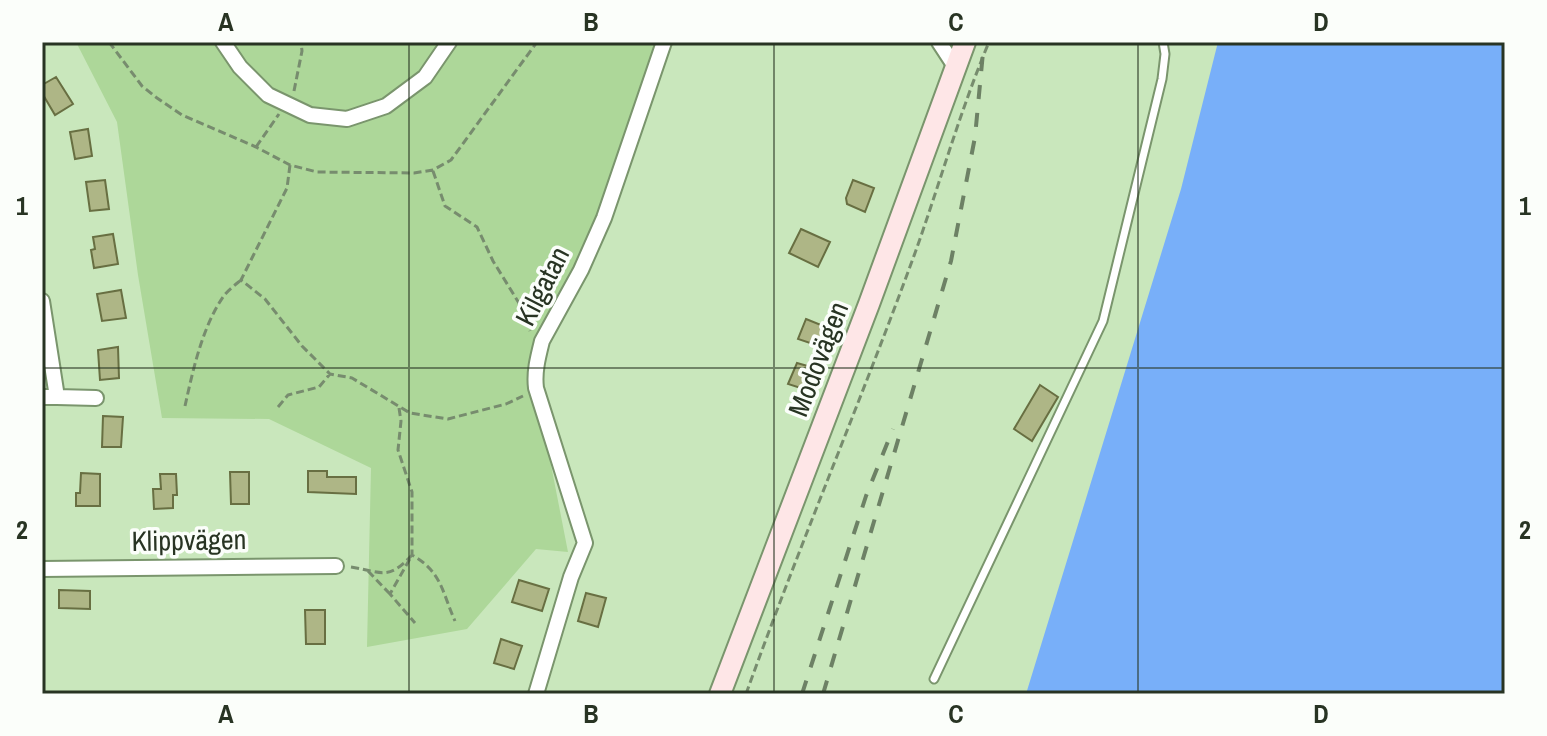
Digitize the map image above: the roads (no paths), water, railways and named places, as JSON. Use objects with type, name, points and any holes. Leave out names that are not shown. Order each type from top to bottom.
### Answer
[{"type":"main road","name":"Modovägen","points":[[720,694],[965,42]]},
{"type":"street","points":[[223,42],[240,67],[268,95],[310,115],[347,119],[386,106],[425,77],[449,42]]},
{"type":"street","name":"Kilgatan","points":[[536,694],[571,577],[585,543],[536,388],[539,353],[542,341],[581,270],[604,218],[664,42]]},
{"type":"street","points":[[939,42],[956,68]]},
{"type":"street","points":[[42,301],[49,397],[96,398]]},
{"type":"street","name":"Klippvägen","points":[[42,569],[336,566]]},
{"type":"lane","points":[[934,679],[1103,321],[1162,79],[1163,42]]},
{"type":"water","points":[[1218,42],[1505,42],[1505,694],[1026,694],[1181,189]]},
{"type":"railway","points":[[823,694],[951,261],[975,137],[984,42]]},
{"type":"railway","points":[[802,694],[866,496],[893,429]]}]
